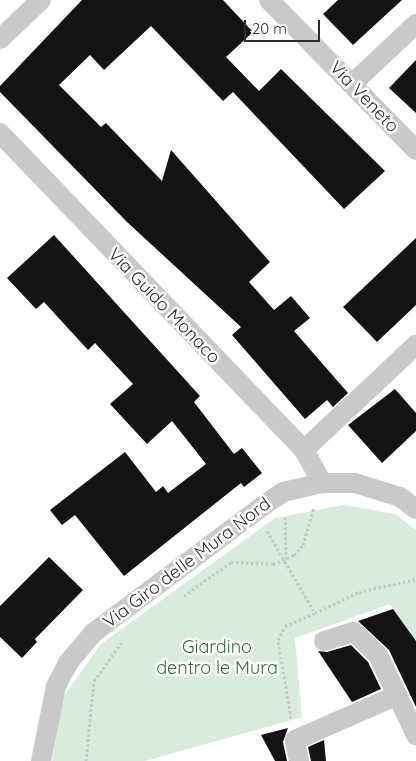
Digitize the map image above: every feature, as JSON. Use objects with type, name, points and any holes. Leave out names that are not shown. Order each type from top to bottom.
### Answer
[{"type":"street","points":[[0,39],[41,0]]},
{"type":"street","name":"Via Veneto","points":[[270,0],[416,150]]},
{"type":"street","points":[[352,84],[416,24]]},
{"type":"street","name":"Via Guido Monaco","points":[[0,133],[304,450],[322,483]]},
{"type":"street","points":[[304,450],[416,345]]},
{"type":"street","name":"Via Giro delle Mura Nord","points":[[41,761],[50,702],[56,686],[68,663],[93,633],[283,492],[322,483],[355,483],[400,497],[416,509]]},
{"type":"street","points":[[324,641],[354,632],[378,656],[416,735]]},
{"type":"street","points":[[299,761],[295,740],[398,695]]},
{"type":"path","points":[[176,602],[231,562],[260,564],[286,559],[303,544],[322,483]]},
{"type":"path","points":[[283,492],[286,559]]},
{"type":"path","points":[[253,513],[286,559],[315,613]]},
{"type":"path","points":[[295,740],[278,640],[285,626],[359,592],[416,579]]},
{"type":"path","points":[[323,609],[326,616]]},
{"type":"path","points":[[86,761],[94,680],[106,660],[130,636]]},
{"type":"green space","name":"Giardino dentro le Mura","points":[[344,505],[395,514],[416,530],[416,641],[390,604],[295,638],[302,717],[145,761],[52,761],[62,699],[101,644],[275,518]]},
{"type":"building","points":[[82,0],[223,0],[253,32],[226,57],[259,91],[281,69],[385,171],[344,209],[233,92],[223,101],[151,26],[104,70],[90,55],[59,85],[101,127],[106,123],[162,181],[171,150],[270,262],[249,282],[274,310],[291,296],[310,318],[294,331],[348,393],[333,407],[327,400],[305,419],[232,335],[241,327],[127,222],[0,92],[0,86]]},
{"type":"building","points":[[338,0],[402,0],[353,45],[323,14]]},
{"type":"building","points":[[416,60],[416,113],[389,88]]},
{"type":"building","points":[[54,235],[200,396],[194,402],[234,454],[242,448],[262,473],[244,487],[241,483],[124,576],[75,515],[62,525],[50,510],[125,452],[156,492],[163,486],[168,493],[206,464],[172,421],[147,444],[110,404],[133,384],[95,343],[88,350],[44,302],[36,309],[7,278]]},
{"type":"building","points":[[416,238],[416,305],[377,342],[343,307]]},
{"type":"building","points":[[395,389],[416,413],[416,431],[382,463],[348,425]]},
{"type":"building","points":[[49,557],[83,590],[35,639],[37,642],[22,658],[0,637],[0,606]]},
{"type":"building","points":[[393,609],[416,641],[416,707],[389,650],[358,621]]},
{"type":"building","points":[[351,645],[368,662],[381,689],[352,702],[318,651],[327,652]]},
{"type":"building","points":[[288,728],[283,742],[287,761],[275,761],[261,735]]},
{"type":"building","points":[[324,740],[326,761],[311,761],[308,747]]}]
